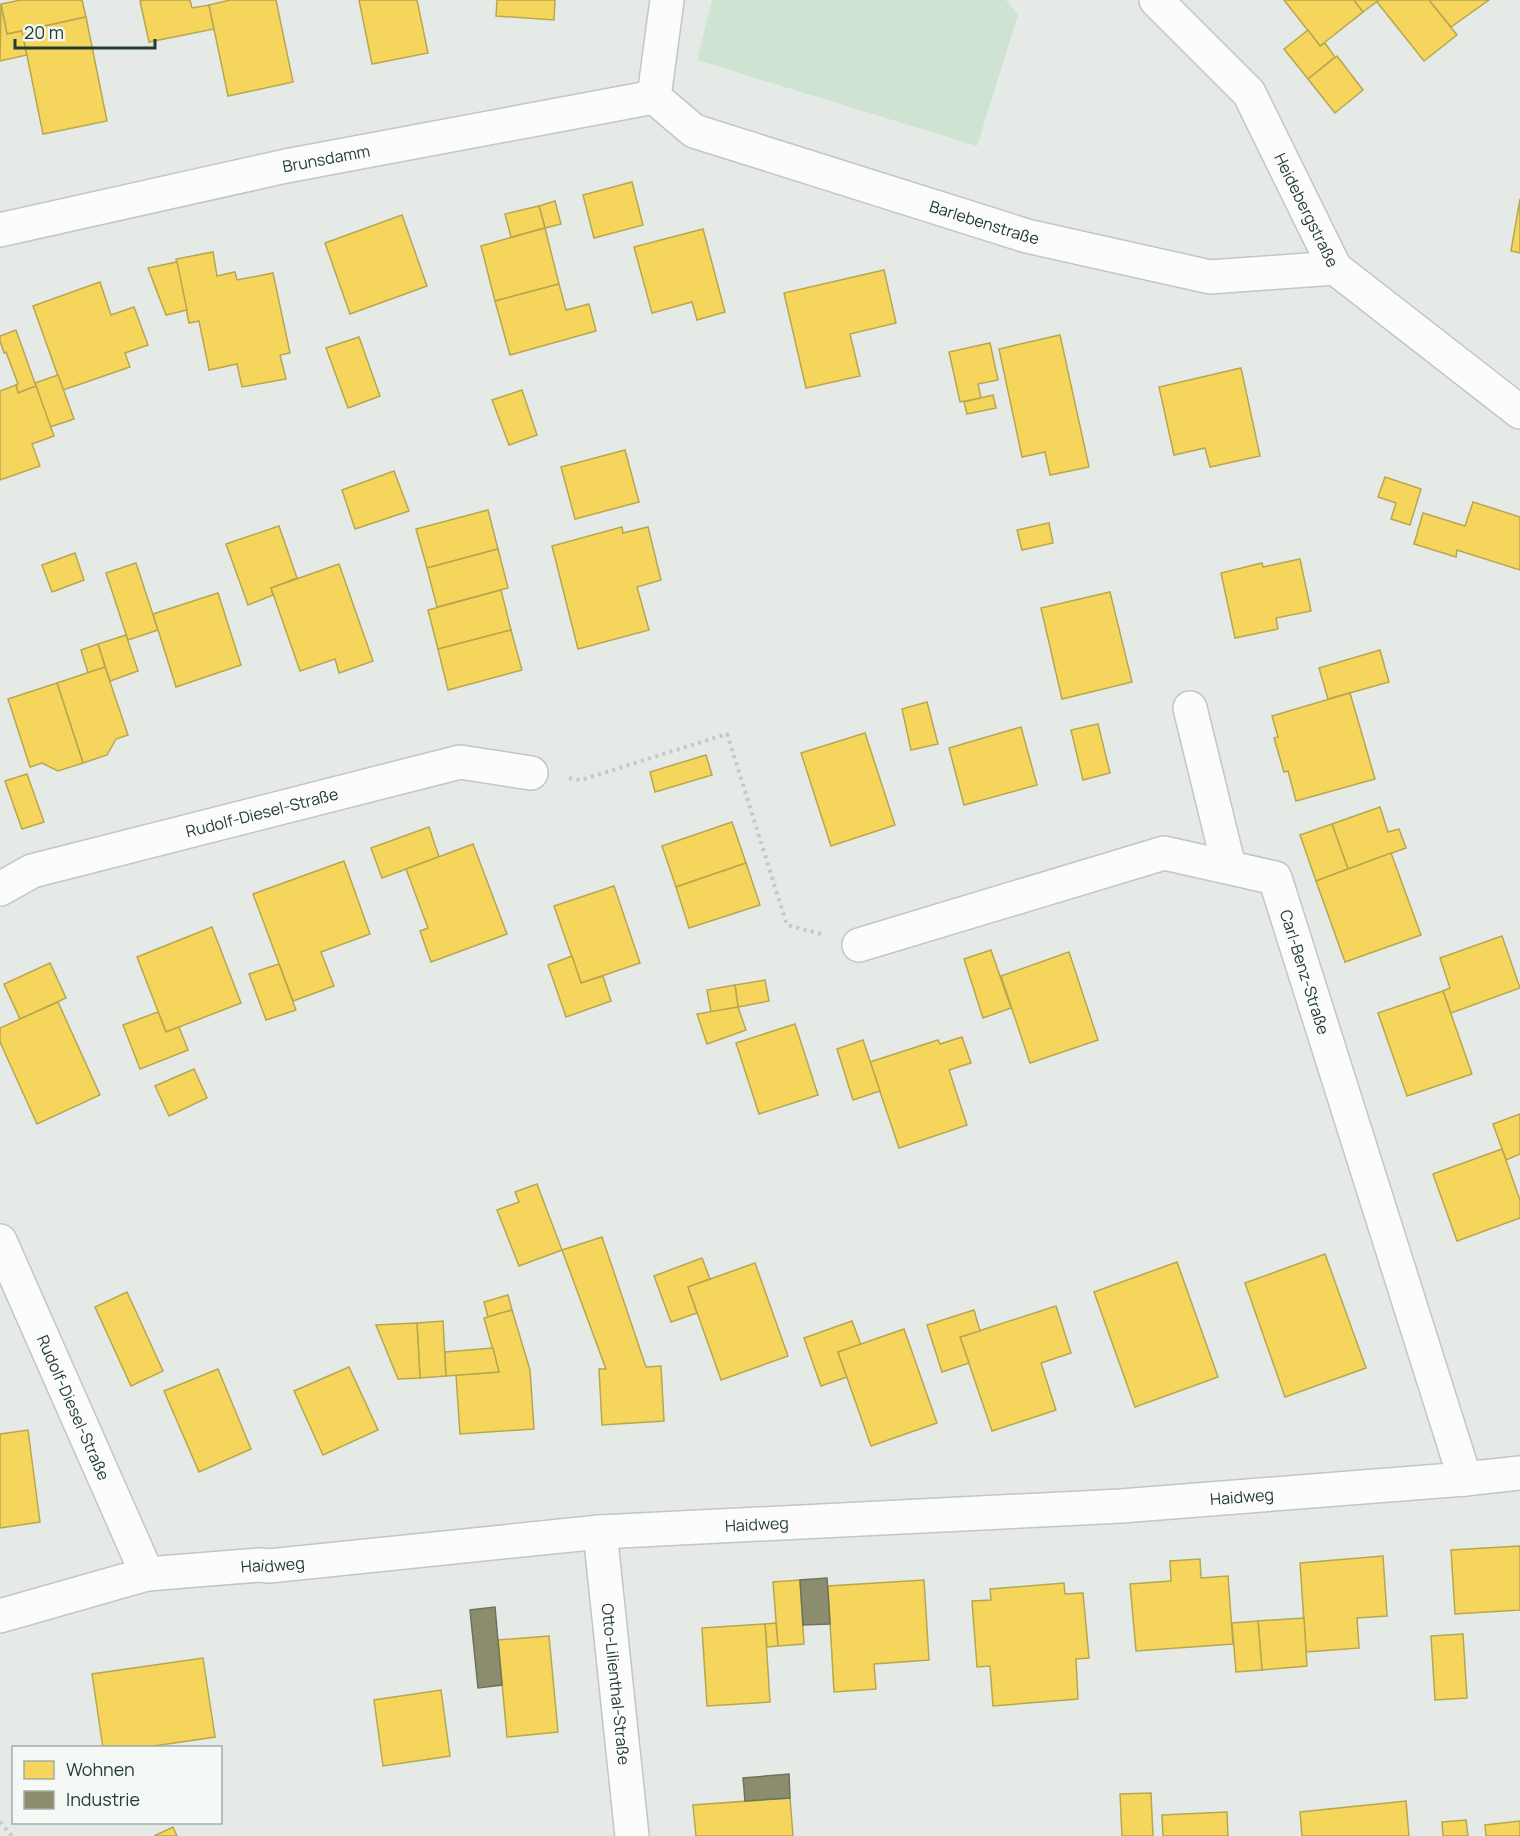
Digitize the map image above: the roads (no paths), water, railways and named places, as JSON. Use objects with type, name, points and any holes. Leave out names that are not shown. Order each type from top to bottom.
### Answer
[{"type":"street","points":[[654,97],[667,0]]},
{"type":"street","name":"Heidebergstraße","points":[[1156,0],[1249,93],[1335,268],[1520,412]]},
{"type":"street","name":"Brunsdamm","points":[[0,230],[286,166],[654,97]]},
{"type":"street","name":"Barlebenstraße","points":[[654,97],[694,131],[1027,236],[1210,277],[1335,268]]},
{"type":"street","points":[[1190,708],[1229,867]]},
{"type":"street","name":"Rudolf-Diesel-Straße","points":[[0,889],[32,871],[460,762],[531,773]]},
{"type":"street","name":"Carl-Benz-Straße","points":[[859,945],[1164,853],[1275,878],[1466,1479]]},
{"type":"street","name":"Rudolf-Diesel-Straße","points":[[0,1241],[147,1574]]},
{"type":"street","name":"Haidweg","points":[[0,1616],[147,1574],[269,1566],[600,1532],[1121,1506],[1520,1473]]},
{"type":"street","name":"Otto-Lilienthal-Straße","points":[[600,1532],[632,1836]]}]
